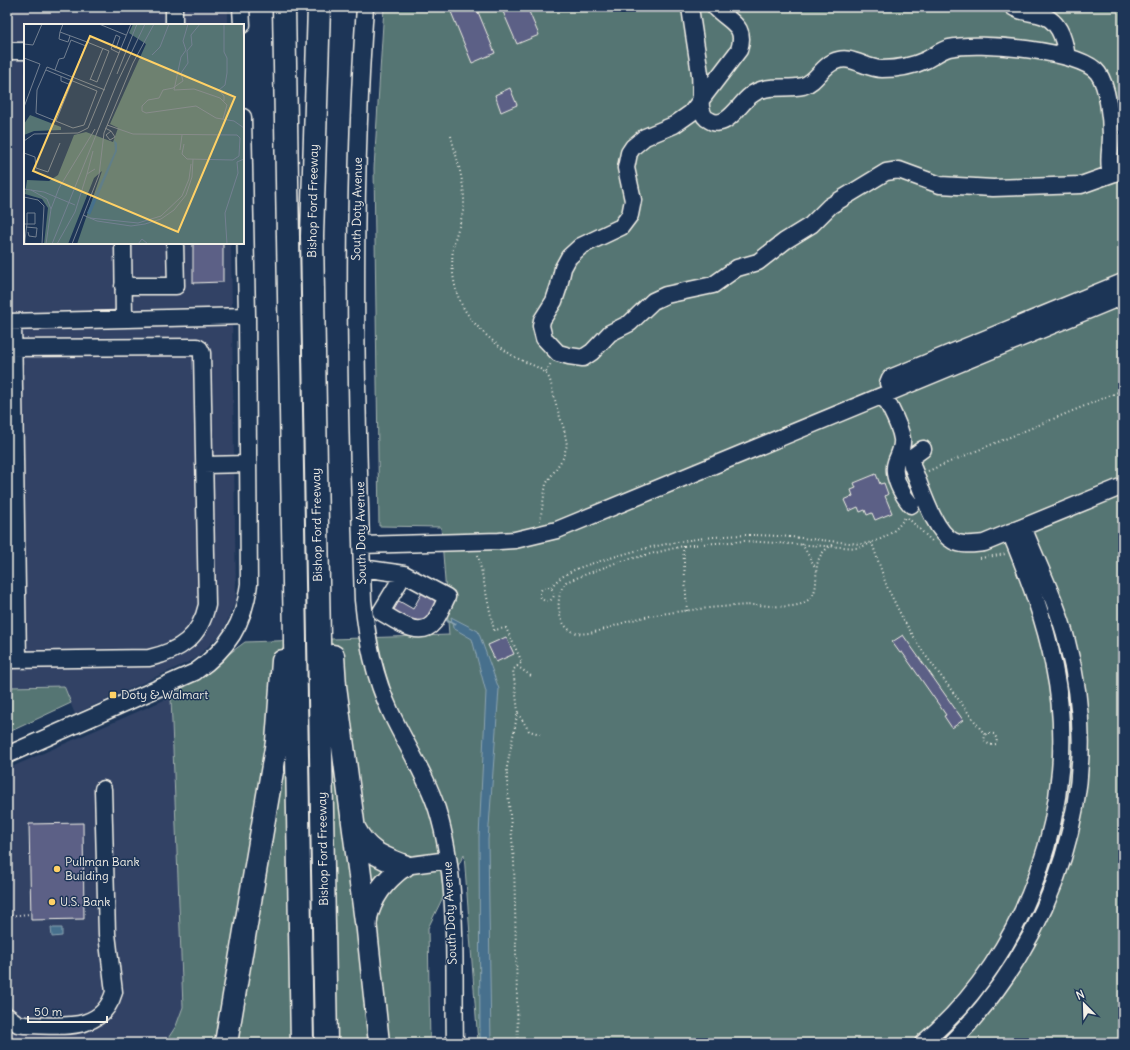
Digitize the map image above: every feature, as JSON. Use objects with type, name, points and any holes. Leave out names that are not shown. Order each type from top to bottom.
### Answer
[{"type":"highway","name":"Bishop Ford Freeway","points":[[284,7],[293,599],[302,1043]]},
{"type":"highway","name":"Bishop Ford Freeway","points":[[318,7],[312,236],[326,1043]]},
{"type":"highway","points":[[316,521],[330,607],[335,686],[366,921]]},
{"type":"highway","points":[[226,1043],[277,742],[284,636],[293,599]]},
{"type":"highway","points":[[354,827],[360,841],[369,849],[404,866]]},
{"type":"main road","points":[[379,1043],[366,921],[370,907],[381,887],[404,866]]},
{"type":"street","points":[[174,7],[174,24]]},
{"type":"street","points":[[241,7],[242,24]]},
{"type":"street","name":"South Doty Avenue","points":[[365,7],[361,61],[356,273],[363,600],[368,644],[373,666],[392,714],[425,778],[445,838],[452,898],[455,1043]]},
{"type":"street","points":[[690,7],[700,76],[701,100],[701,107],[707,119],[711,122],[720,122],[729,118],[754,93],[764,88],[804,86],[832,63],[844,59],[850,59],[873,68],[895,68],[918,63],[949,48],[965,46],[1028,48],[1067,57],[1094,69],[1103,82],[1110,123],[1111,135],[1108,160],[1117,172],[1081,185],[992,188],[940,185],[899,170],[886,172],[830,206],[811,224],[785,241],[758,262],[738,268],[727,277],[713,285],[666,295],[653,301],[630,323],[610,333],[592,352],[583,358],[569,356],[558,352],[544,338],[541,326],[542,320],[556,294],[565,262],[581,246],[621,227],[630,216],[633,200],[626,168],[629,153],[634,146],[645,137],[683,120],[691,113],[701,100],[713,82],[734,58],[741,42],[742,34],[736,25],[716,7]]},
{"type":"street","points":[[1013,7],[1020,11],[1041,14],[1053,22],[1062,36],[1067,57]]},
{"type":"street","points":[[7,51],[24,51]]},
{"type":"street","points":[[7,755],[180,679],[206,664],[227,644],[245,611],[249,584],[247,316],[244,167]]},
{"type":"street","points":[[123,244],[124,319]]},
{"type":"street","points":[[123,286],[176,286],[175,244]]},
{"type":"street","points":[[911,505],[906,499],[896,475],[895,464],[902,448],[902,440],[886,389],[890,378],[1123,282]]},
{"type":"street","points":[[361,545],[516,540],[536,536],[579,522],[886,389],[1123,296]]},
{"type":"street","points":[[10,348],[199,347],[202,353],[207,605],[204,619],[195,634],[177,648],[150,658],[12,660],[10,381],[10,348],[10,322],[247,316]]},
{"type":"street","points":[[923,449],[912,457],[911,462],[938,526],[943,533],[954,541],[968,545],[984,543],[1123,486]]},
{"type":"street","points":[[204,464],[248,464]]},
{"type":"street","points":[[931,1041],[975,988],[1019,919],[1041,865],[1050,832],[1060,768],[1062,735],[1059,700],[1055,667],[1025,568],[1016,529]]},
{"type":"street","points":[[951,1043],[1002,984],[1032,935],[1056,879],[1068,836],[1079,779],[1080,727],[1076,685],[1068,642],[1058,613],[1016,529]]},
{"type":"street","points":[[362,568],[404,574]]},
{"type":"street","points":[[7,1016],[18,1024],[77,1026],[93,1020],[106,1008],[111,1000],[114,992],[107,934],[103,789]]},
{"type":"street","points":[[1050,832],[1068,836]]},
{"type":"street","points":[[404,866],[448,860]]},
{"type":"path","points":[[451,136],[464,204],[454,245],[453,256],[454,278],[461,303],[473,321],[495,343],[519,359],[546,372],[550,380],[566,438],[564,458],[546,484],[536,536]]},
{"type":"path","points":[[916,476],[1123,390]]},
{"type":"path","points":[[833,545],[817,559],[817,580],[814,591],[809,598],[799,605],[742,606],[687,611],[645,617],[589,633],[580,634],[572,632],[566,627],[559,611],[561,588],[566,582],[572,578],[618,562],[683,546],[744,541],[833,545],[858,548],[884,538],[899,526],[911,505]]},
{"type":"path","points":[[551,587],[554,591],[554,598],[548,602],[540,597],[540,591],[546,586],[551,587],[564,574],[577,568],[629,552],[694,539],[749,535],[861,544],[872,543]]},
{"type":"path","points":[[476,542],[494,630],[506,628],[522,662],[514,670],[518,712],[507,767],[506,781],[514,861],[518,1043]]},
{"type":"path","points":[[872,543],[887,588],[923,652],[985,735],[984,741],[987,744],[996,744],[997,739],[994,734],[988,733],[985,735]]},
{"type":"path","points":[[802,544],[811,556],[816,568]]},
{"type":"path","points":[[683,546],[687,611]]},
{"type":"path","points":[[517,666],[531,676]]},
{"type":"path","points":[[518,712],[526,728],[533,733],[540,734]]},
{"type":"path","points":[[7,916],[30,914]]},
{"type":"shaded area","points":[[7,7],[228,7],[228,24],[24,24],[24,244],[231,244],[236,600],[223,632],[195,659],[75,714],[63,686],[7,687]]},
{"type":"shaded area","points":[[451,617],[478,631],[499,689],[488,840],[491,1043],[480,1043],[479,837],[486,692],[472,639],[453,628]]},
{"type":"shaded area","points":[[171,697],[183,1007],[176,1026],[165,1043],[7,1043],[7,769]]},
{"type":"shaded area","points":[[51,928],[62,928],[62,936],[52,937]]},
{"type":"green space","points":[[384,7],[1123,7],[1123,1043],[478,1043],[464,854],[428,928],[430,1043],[165,1043],[176,1026],[183,1007],[171,697],[245,642],[449,635],[441,527],[379,526],[374,168]]},
{"type":"green space","points":[[64,686],[71,703],[7,733],[7,687]]},
{"type":"building","points":[[449,7],[476,7],[495,53],[472,63]]},
{"type":"building","points":[[501,7],[527,7],[539,35],[517,44]]},
{"type":"building","points":[[510,88],[517,105],[501,112],[495,95]]},
{"type":"building","points":[[193,244],[223,244],[223,282],[193,283]]},
{"type":"building","points":[[876,474],[880,484],[884,483],[888,494],[885,496],[892,513],[875,520],[872,513],[867,515],[865,510],[860,512],[858,507],[849,511],[844,500],[853,496],[851,490],[856,488],[854,483]]},
{"type":"building","points":[[424,589],[439,598],[423,627],[391,615],[399,601],[413,609]]},
{"type":"building","points":[[903,635],[963,720],[952,728],[944,716],[946,715],[902,652],[900,653],[892,642]]},
{"type":"building","points":[[506,637],[514,654],[496,662],[488,645]]},
{"type":"building","name":"Pullman Bank Building","points":[[83,823],[84,919],[31,920],[29,824]]},
{"type":"waterway","points":[[447,620],[455,624]]},
{"type":"place","name":"Doty & Walmart","points":[[113,695]]},
{"type":"place","name":"Pullman Bank Building","points":[[57,869]]},
{"type":"place","name":"U.S. Bank","points":[[52,902]]}]
